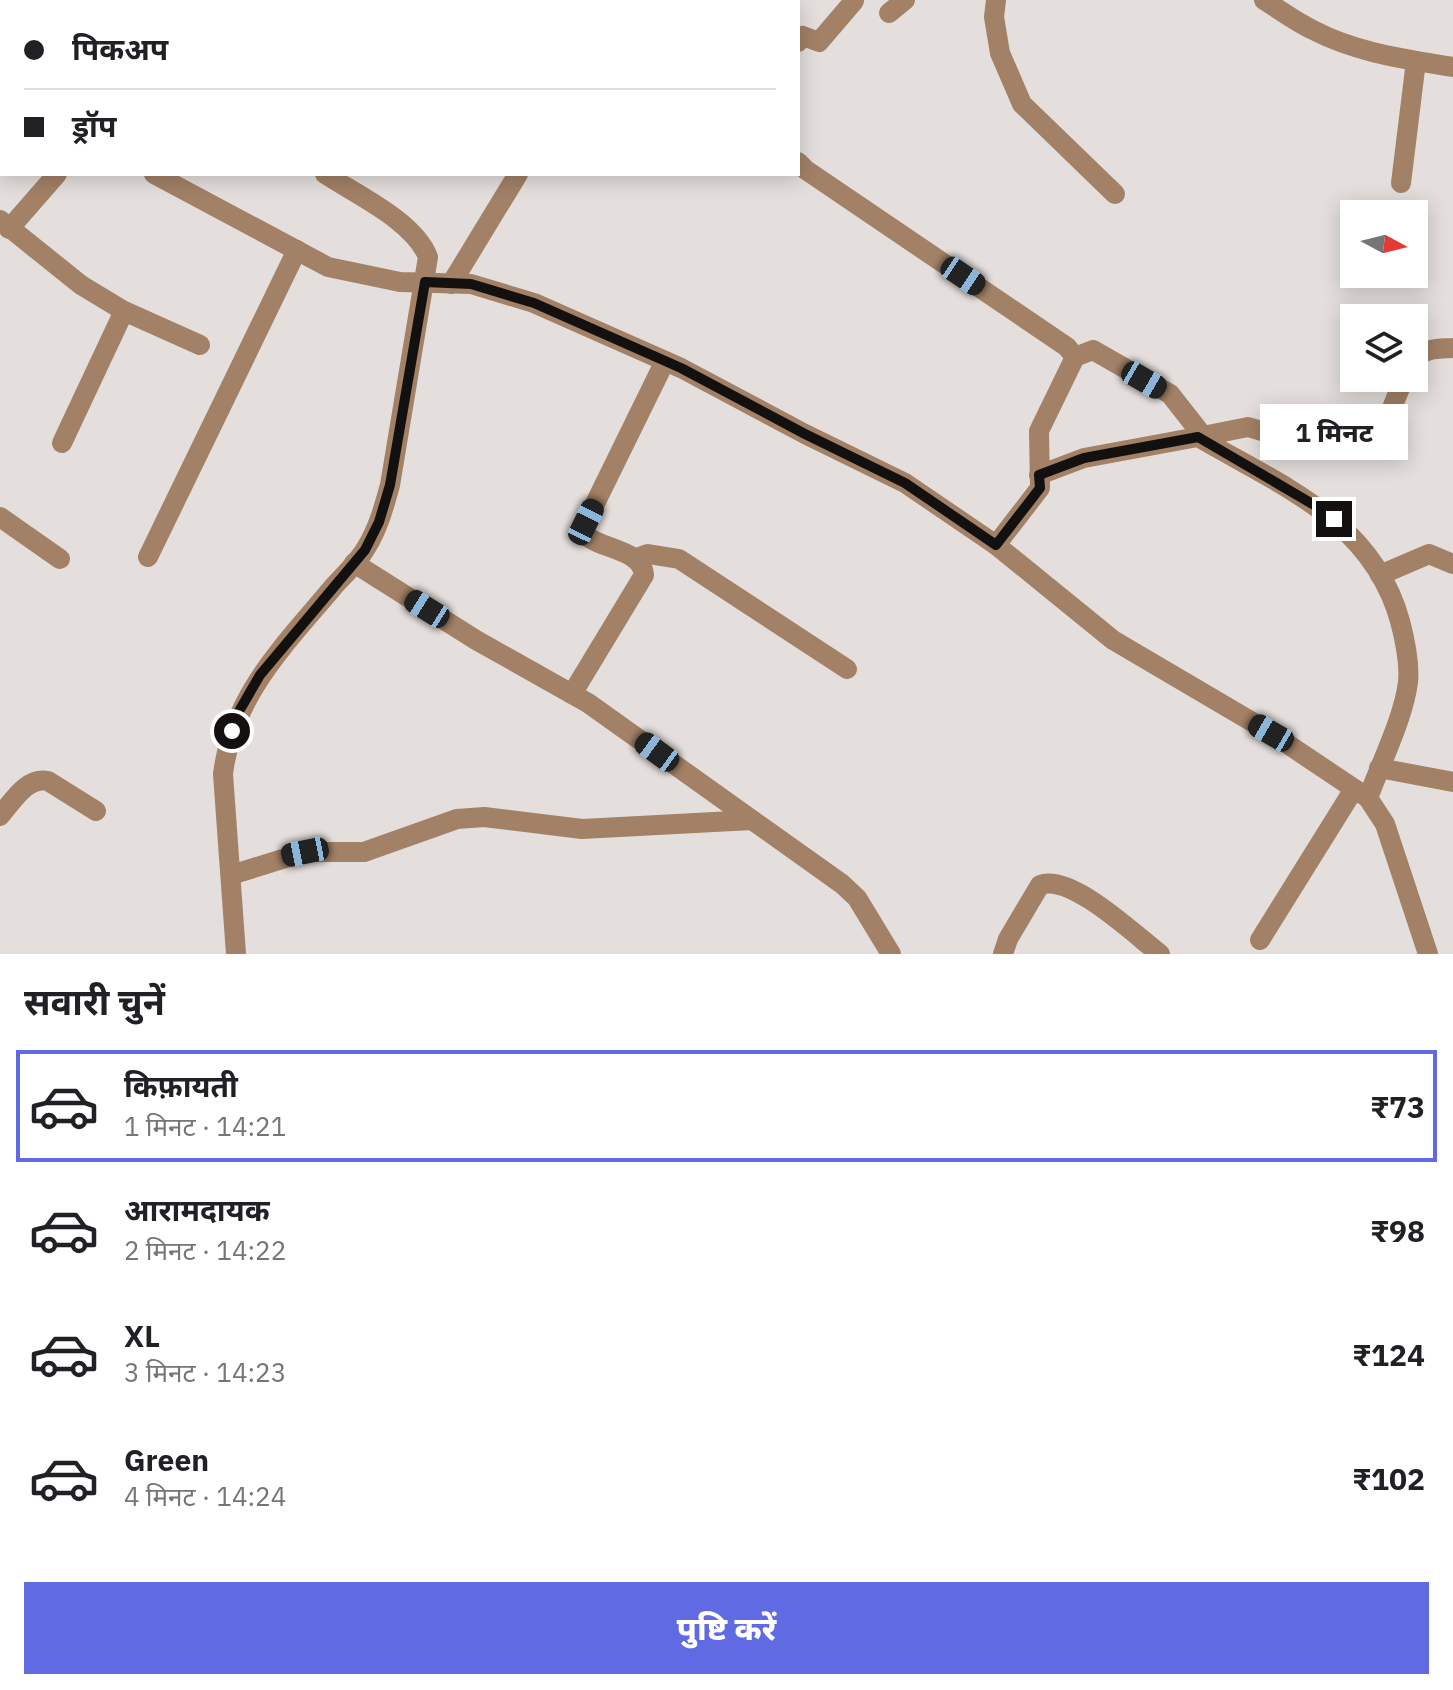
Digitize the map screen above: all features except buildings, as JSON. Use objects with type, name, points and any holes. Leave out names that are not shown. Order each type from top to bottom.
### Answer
[{"type":"street","points":[[996,0],[994,17],[1000,53],[1022,104],[1115,194]]},
{"type":"street","points":[[1264,0],[1313,31],[1383,56],[1453,67]]},
{"type":"street","points":[[800,40],[803,36],[819,42],[854,1]]},
{"type":"street","points":[[1401,183],[1416,61]]},
{"type":"street","points":[[800,164],[1067,347],[1075,357]]},
{"type":"street","points":[[55,176],[4,224],[81,285],[124,311],[200,345]]},
{"type":"street","points":[[158,176],[328,267],[400,282],[471,284],[534,303],[665,361],[905,483],[996,545],[1113,640],[1271,733],[1361,794],[1385,824],[1428,954]]},
{"type":"street","points":[[236,954],[223,774],[226,748],[238,713],[260,675],[365,550],[379,522],[390,485],[428,257],[416,235],[328,176]]},
{"type":"street","points":[[451,284],[517,176]]},
{"type":"street","points":[[148,557],[297,250]]},
{"type":"street","points":[[62,443],[124,311]]},
{"type":"street","points":[[1428,350],[1453,348]]},
{"type":"street","points":[[996,545],[1040,488],[1039,431],[1075,357],[1093,350],[1170,394],[1200,436],[1321,509],[1346,529],[1370,556],[1395,603],[1406,642],[1408,682],[1401,709],[1379,768],[1260,940]]},
{"type":"street","points":[[572,694],[644,575],[643,566],[637,558],[590,540],[584,534],[586,522],[665,361]]},
{"type":"street","points":[[1039,475],[1084,458],[1248,427],[1310,445],[1352,443],[1371,437],[1392,408],[1398,392]]},
{"type":"street","points":[[0,517],[60,559]]},
{"type":"street","points":[[637,558],[648,554],[679,559],[847,669]]},
{"type":"street","points":[[1380,575],[1429,554],[1453,564]]},
{"type":"street","points":[[354,563],[476,640],[588,703],[842,884],[857,898],[891,954]]},
{"type":"street","points":[[1379,768],[1453,782]]},
{"type":"street","points":[[0,816],[30,782],[40,779],[96,811]]},
{"type":"street","points":[[231,875],[305,852],[364,852],[457,819],[484,817],[582,829],[752,820]]},
{"type":"street","points":[[1003,954],[1008,939],[1040,885],[1047,882],[1076,890],[1160,954]]},
{"type":"route","points":[[232,731],[238,713],[260,675],[365,550],[379,522],[390,485],[425,282],[471,284],[534,303],[681,368],[905,483],[996,545],[1040,488],[1039,475],[1084,458],[1198,437],[1334,519]]}]
